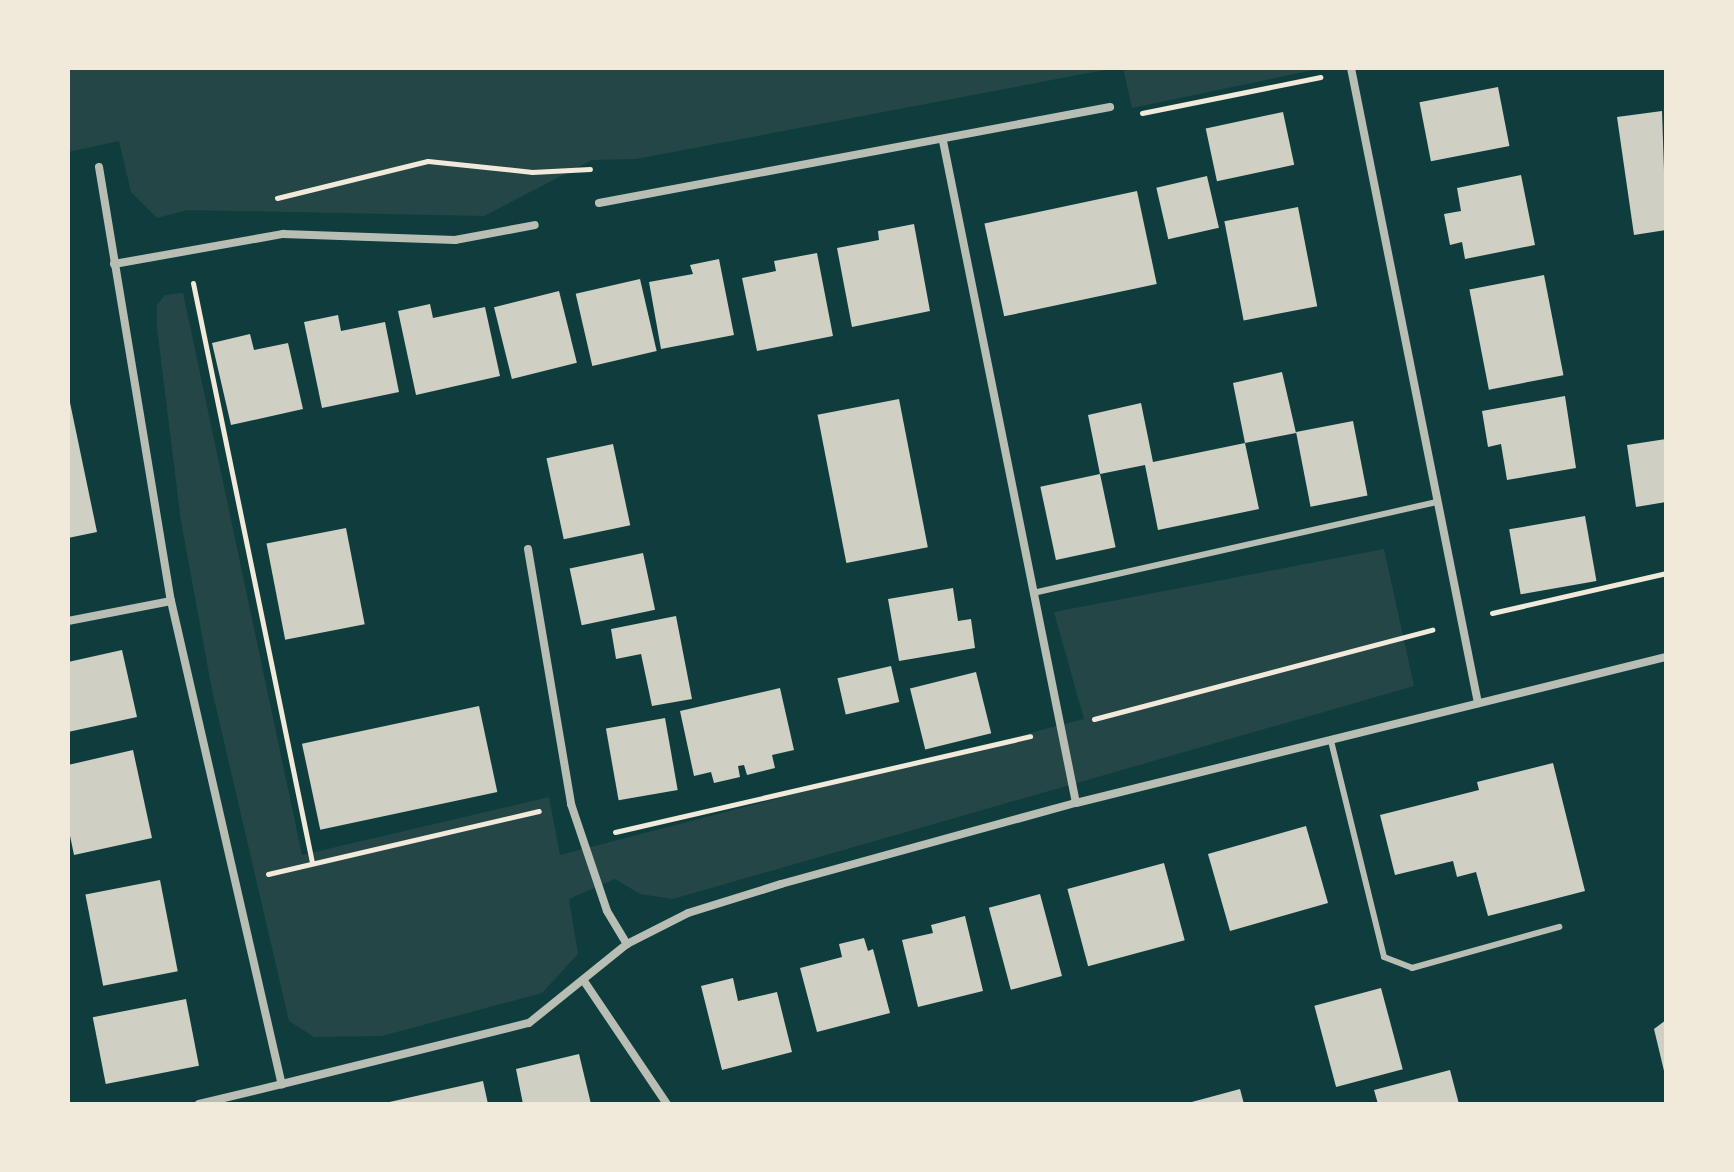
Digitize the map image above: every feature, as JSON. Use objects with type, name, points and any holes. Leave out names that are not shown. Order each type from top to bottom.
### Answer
[{"type":"street","points":[[1351,69],[1478,703]]},
{"type":"street","points":[[599,203],[943,141],[1110,107]]},
{"type":"street","points":[[943,141],[1076,803]]},
{"type":"street","points":[[99,167],[171,601],[232,884],[282,1084]]},
{"type":"street","points":[[114,264],[283,234],[455,240],[535,225]]},
{"type":"street","points":[[528,549],[571,804],[607,911],[627,944]]},
{"type":"street","points":[[68,621],[171,601]]},
{"type":"street","points":[[199,1104],[529,1023],[627,944],[688,913],[768,888],[1076,803],[1666,657]]},
{"type":"street","points":[[584,981],[667,1104]]},
{"type":"lane","points":[[1033,593],[1438,502]]},
{"type":"lane","points":[[1331,741],[1384,957],[1392,964],[1412,968],[1559,927]]},
{"type":"path","points":[[1110,107],[1129,115],[1351,69]]},
{"type":"path","points":[[270,200],[428,161],[532,172],[599,168]]},
{"type":"path","points":[[186,253],[312,862]]},
{"type":"path","points":[[581,840],[1060,728],[1461,622],[1666,573]]},
{"type":"path","points":[[232,884],[312,862],[571,804]]},
{"type":"shaded area","points":[[68,68],[1115,68],[636,159],[592,160],[484,216],[187,210],[157,218],[131,192],[119,141],[68,152]]},
{"type":"shaded area","points":[[1123,68],[1323,68],[1132,108]]},
{"type":"shaded area","points":[[183,293],[302,855],[549,797],[560,855],[1084,719],[1054,612],[1384,549],[1414,686],[673,899],[640,894],[615,879],[569,899],[578,954],[542,993],[382,1036],[314,1037],[289,1021],[212,690],[181,521],[157,328],[157,305],[165,295]]},
{"type":"building","points":[[1498,87],[1509,146],[1431,161],[1419,102]]},
{"type":"building","points":[[1662,111],[1666,230],[1634,235],[1617,117]]},
{"type":"building","points":[[1283,112],[1294,165],[1217,181],[1206,128]]},
{"type":"building","points":[[1521,175],[1535,245],[1465,259],[1462,242],[1450,245],[1444,214],[1461,211],[1457,188]]},
{"type":"building","points":[[1207,176],[1219,228],[1168,239],[1156,188]]},
{"type":"building","points":[[1137,191],[1157,284],[1004,316],[984,223]]},
{"type":"building","points":[[1298,207],[1317,306],[1244,320],[1224,221]]},
{"type":"building","points":[[914,224],[930,311],[852,327],[837,248],[879,240],[878,231]]},
{"type":"building","points":[[817,253],[833,336],[757,351],[742,278],[776,271],[774,261]]},
{"type":"building","points":[[719,259],[734,335],[661,349],[649,282],[693,274],[690,265]]},
{"type":"building","points":[[1544,275],[1563,375],[1489,390],[1469,290]]},
{"type":"building","points":[[640,279],[657,351],[592,366],[576,294]]},
{"type":"building","points":[[559,291],[577,363],[512,379],[494,307]]},
{"type":"building","points":[[430,304],[433,318],[485,307],[500,376],[416,395],[398,311]]},
{"type":"building","points":[[338,315],[341,331],[385,322],[399,392],[322,408],[304,322]]},
{"type":"building","points":[[250,334],[254,350],[288,343],[303,409],[231,425],[212,343]]},
{"type":"building","points":[[1282,372],[1296,433],[1245,443],[1233,383]]},
{"type":"building","points":[[68,393],[97,532],[68,538]]},
{"type":"building","points":[[1565,396],[1576,468],[1507,480],[1501,444],[1488,447],[1482,411]]},
{"type":"building","points":[[899,399],[928,547],[846,563],[818,415]]},
{"type":"building","points":[[1141,403],[1153,462],[1245,443],[1259,509],[1158,530],[1145,465],[1100,474],[1088,415]]},
{"type":"building","points":[[1353,421],[1368,496],[1311,507],[1296,432]]},
{"type":"building","points":[[1666,439],[1666,502],[1636,507],[1627,445]]},
{"type":"building","points":[[613,444],[630,525],[564,539],[546,458]]},
{"type":"building","points":[[1100,474],[1116,547],[1056,560],[1040,487]]},
{"type":"building","points":[[1585,516],[1596,581],[1521,594],[1509,529]]},
{"type":"building","points":[[346,528],[365,624],[285,640],[266,543]]},
{"type":"building","points":[[643,553],[655,610],[582,625],[570,569]]},
{"type":"building","points":[[953,588],[958,621],[971,619],[975,648],[899,661],[888,599]]},
{"type":"building","points":[[676,616],[692,699],[652,706],[641,654],[616,659],[611,629]]},
{"type":"building","points":[[122,650],[137,717],[68,732],[68,662]]},
{"type":"building","points":[[891,666],[899,702],[846,714],[837,678]]},
{"type":"building","points":[[976,672],[991,733],[925,750],[910,688]]},
{"type":"building","points":[[780,688],[794,750],[772,755],[775,768],[747,775],[744,765],[738,766],[740,777],[714,783],[711,772],[694,776],[680,711]]},
{"type":"building","points":[[479,706],[497,792],[320,830],[302,744]]},
{"type":"building","points":[[665,718],[678,790],[619,800],[606,728]]},
{"type":"building","points":[[133,750],[152,838],[74,855],[68,826],[68,765]]},
{"type":"building","points":[[1553,763],[1585,891],[1488,916],[1476,872],[1457,877],[1453,861],[1395,875],[1380,815],[1479,790],[1477,782]]},
{"type":"building","points":[[1306,826],[1328,903],[1230,931],[1208,854]]},
{"type":"building","points":[[1164,863],[1185,940],[1088,966],[1067,889]]},
{"type":"building","points":[[160,880],[178,971],[103,986],[85,895]]},
{"type":"building","points":[[1040,894],[1062,976],[1011,990],[989,908]]},
{"type":"building","points":[[965,916],[983,991],[918,1007],[902,940],[933,933],[931,925]]},
{"type":"building","points":[[864,938],[868,951],[873,949],[890,1013],[817,1032],[800,968],[842,957],[839,944]]},
{"type":"building","points":[[733,978],[738,1001],[777,992],[792,1052],[722,1070],[701,986]]},
{"type":"building","points":[[1381,988],[1403,1069],[1336,1087],[1314,1006]]},
{"type":"building","points":[[186,999],[199,1066],[106,1084],[93,1017]]},
{"type":"building","points":[[1666,1020],[1666,1075],[1665,1075],[1654,1029]]},
{"type":"building","points":[[579,1054],[591,1104],[523,1104],[516,1069]]},
{"type":"building","points":[[1450,1070],[1459,1104],[1378,1104],[1374,1090]]},
{"type":"building","points":[[483,1081],[488,1104],[385,1104],[385,1103]]},
{"type":"building","points":[[1240,1089],[1244,1104],[1188,1104],[1188,1103]]}]
